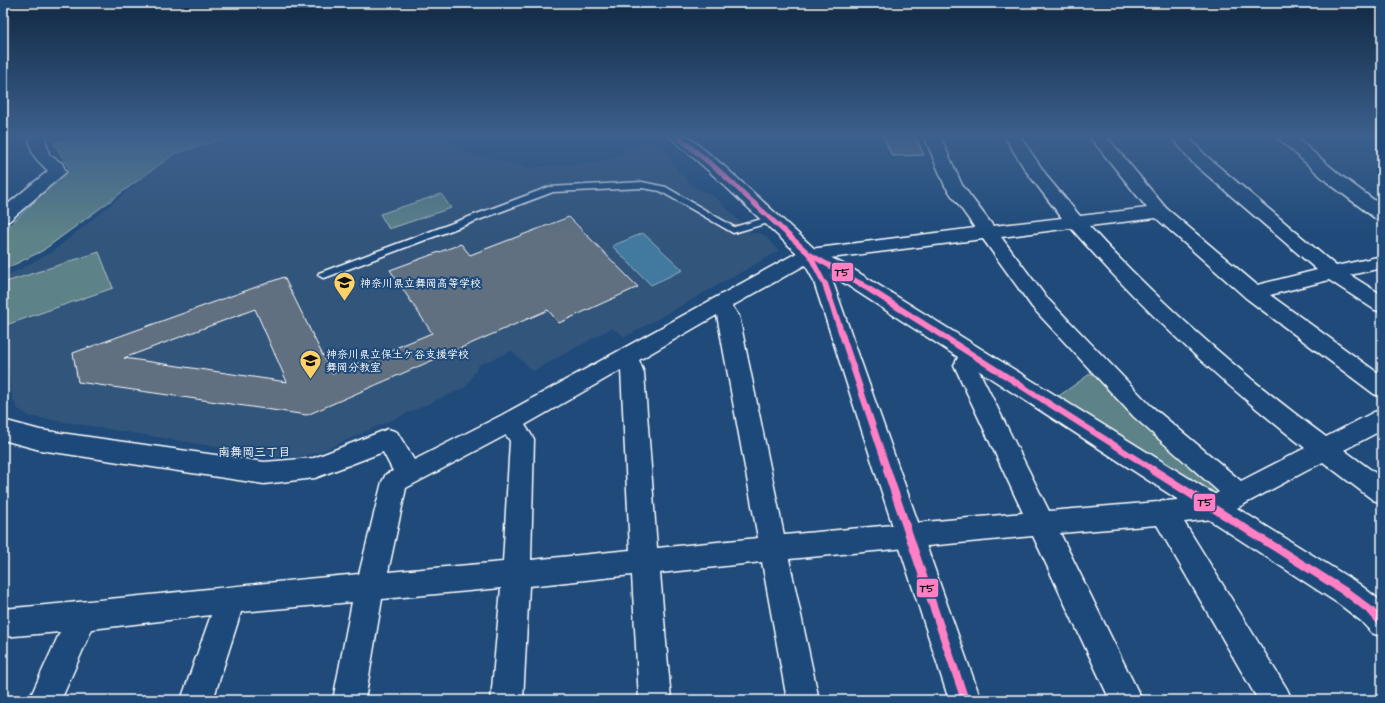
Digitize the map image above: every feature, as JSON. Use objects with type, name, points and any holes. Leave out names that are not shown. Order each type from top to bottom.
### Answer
[{"type":"street","points":[[3,217],[57,172],[56,169]]},
{"type":"street","points":[[717,169],[809,254],[844,273],[1349,594],[1382,623]]},
{"type":"street","points":[[946,169],[954,186],[1039,302],[1142,411],[1239,494]]},
{"type":"street","points":[[1034,169],[1075,223],[1128,280],[1201,350],[1323,449],[1382,492]]},
{"type":"street","points":[[1124,169],[1160,212],[1254,293],[1382,388]]},
{"type":"street","points":[[1210,169],[1332,273],[1382,306]]},
{"type":"street","points":[[1322,169],[1382,215]]},
{"type":"street","points":[[349,700],[364,614],[395,482],[510,422],[809,254],[1160,212]]},
{"type":"street","points":[[809,254],[823,279],[965,700]]},
{"type":"street","points":[[1254,293],[1382,262]]},
{"type":"street","points":[[720,303],[728,316],[803,700]]},
{"type":"street","points":[[971,354],[965,365],[1126,700]]},
{"type":"street","points":[[623,359],[631,366],[633,373],[655,700]]},
{"type":"street","points":[[3,623],[84,616],[231,599],[516,574],[1041,523],[1213,508],[1382,419]]},
{"type":"street","points":[[507,700],[516,574],[522,439],[510,422]]},
{"type":"street","points":[[3,430],[40,440],[264,473],[315,468],[388,439],[409,475]]},
{"type":"street","points":[[1163,512],[1276,700]]},
{"type":"street","points":[[197,700],[231,599]]},
{"type":"street","points":[[45,700],[84,616]]},
{"type":"lane","points":[[324,275],[552,189],[642,185],[663,190],[733,230],[772,219]]},
{"type":"shaded area","name":"神奈川県立舞岡高等学校","points":[[155,169],[677,169],[694,187],[715,197],[750,232],[763,234],[779,251],[625,337],[612,328],[533,371],[512,351],[479,365],[466,387],[320,452],[297,457],[278,457],[29,416],[18,409],[12,397],[5,343],[3,341],[3,278],[52,252]]},
{"type":"shaded area","points":[[643,233],[683,270],[651,285],[612,246]]},
{"type":"green space","points":[[68,169],[154,169],[42,251],[3,270],[3,232]]},
{"type":"green space","points":[[441,194],[451,208],[389,229],[380,214]]},
{"type":"green space","points":[[99,252],[113,288],[3,326],[3,283]]},
{"type":"green space","points":[[1094,371],[1226,492],[1208,498],[1056,398]]},
{"type":"building","points":[[569,217],[638,287],[559,323],[548,310],[307,415],[78,382],[73,353],[284,277],[332,374],[432,333],[390,270],[461,244],[470,255]],"holes":[[[255,309],[287,382],[124,358]]]},
{"type":"transit line","name":"T5","points":[[717,169],[809,254],[844,273],[1349,594],[1371,611],[1382,623]]},
{"type":"transit line","name":"T5","points":[[809,254],[823,279],[965,700]]},
{"type":"place","name":"神奈川県立舞岡高等学校","points":[[344,302]]},
{"type":"place","name":"神奈川県立保土ケ谷支援学校 舞岡分教室","points":[[310,380]]},
{"type":"district","name":"南舞岡三丁目","points":[[254,452]]}]
